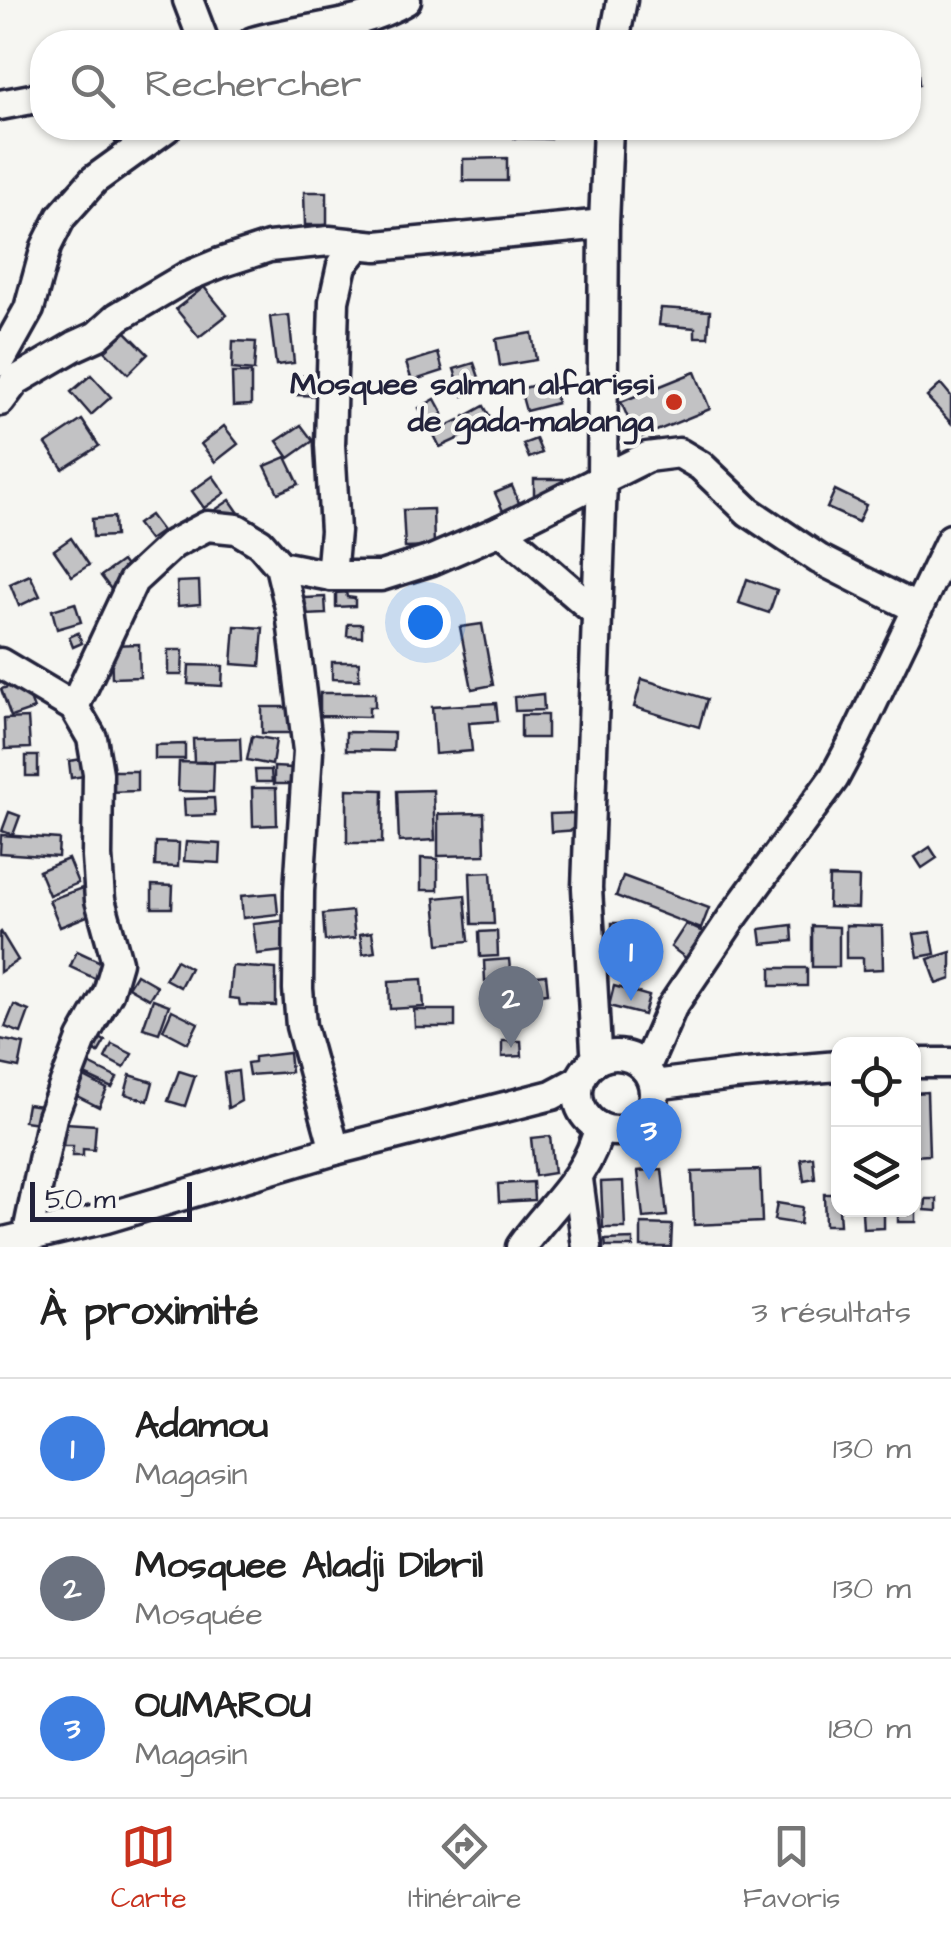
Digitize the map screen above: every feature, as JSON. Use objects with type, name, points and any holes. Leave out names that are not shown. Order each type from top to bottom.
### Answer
[{"type":"street","points":[[188,0],[199,30]]},
{"type":"street","points":[[309,30],[391,9],[406,0]]},
{"type":"street","points":[[616,30],[622,0]]},
{"type":"street","points":[[0,105],[30,99]]},
{"type":"street","points":[[0,361],[29,309],[46,246],[61,216],[94,180],[150,140]]},
{"type":"street","points":[[602,1057],[596,1050],[587,888],[602,481],[608,140]]},
{"type":"street","points":[[0,402],[15,382],[97,336],[118,317],[186,276],[269,246],[329,241],[377,246],[604,224]]},
{"type":"street","points":[[331,576],[335,531],[330,446],[334,301],[342,266],[359,244]]},
{"type":"street","points":[[280,566],[331,576],[381,576],[432,560],[501,530],[647,457],[679,453],[701,466],[749,512],[819,558],[916,608]]},
{"type":"street","points":[[74,707],[133,580],[173,544],[207,526],[237,529],[260,543],[280,566],[291,612],[308,751],[299,891],[301,1026],[335,1150]]},
{"type":"street","points":[[501,530],[597,614]]},
{"type":"street","points":[[831,1067],[734,1075],[648,1075],[624,1056],[602,1057],[585,1070],[580,1080],[579,1102],[598,1127],[620,1131],[640,1124],[652,1106],[655,1096],[648,1075],[648,1062],[672,1008],[834,778],[951,539]]},
{"type":"street","points":[[0,663],[74,707],[92,738],[98,773],[100,900],[116,962],[108,993],[82,1038],[52,1116],[18,1243]]},
{"type":"street","points":[[921,1063],[951,1063]]},
{"type":"street","points":[[18,1243],[335,1150],[552,1095],[580,1080]]},
{"type":"street","points":[[521,1247],[578,1179],[598,1127]]},
{"type":"street","points":[[578,1179],[588,1247]]},
{"type":"building","points":[[507,158],[507,181],[463,181],[463,159]]},
{"type":"building","points":[[304,192],[327,192],[327,225],[305,225]]},
{"type":"building","points":[[204,287],[227,315],[199,337],[176,309]]},
{"type":"building","points":[[661,308],[710,311],[708,337],[695,337],[695,328],[659,325]]},
{"type":"building","points":[[289,315],[294,363],[276,365],[270,317]]},
{"type":"building","points":[[122,328],[148,354],[128,374],[102,348]]},
{"type":"building","points":[[532,333],[536,360],[500,366],[496,339]]},
{"type":"building","points":[[233,341],[256,342],[254,371],[232,369]]},
{"type":"building","points":[[438,353],[443,371],[412,381],[406,363]]},
{"type":"building","points":[[474,363],[483,389],[463,396],[454,369]]},
{"type":"building","points":[[695,372],[710,409],[637,439],[621,402]]},
{"type":"building","points":[[232,373],[251,373],[251,405],[233,406]]},
{"type":"building","points":[[91,375],[111,397],[91,415],[71,392]]},
{"type":"building","points":[[297,376],[324,376],[324,396],[297,395]]},
{"type":"building","points":[[551,381],[557,403],[526,411],[520,389]]},
{"type":"building","points":[[941,384],[951,396],[951,423],[927,397]]},
{"type":"building","points":[[435,399],[443,414],[426,422],[419,408]]},
{"type":"building","points":[[484,406],[493,422],[473,433],[464,417]]},
{"type":"building","points":[[82,420],[99,446],[63,469],[46,444]]},
{"type":"building","points":[[459,420],[466,435],[440,447],[433,433]]},
{"type":"building","points":[[301,425],[313,441],[289,458],[277,441]]},
{"type":"building","points":[[224,426],[238,444],[215,462],[201,444]]},
{"type":"building","points":[[536,439],[542,453],[529,458],[523,444]]},
{"type":"building","points":[[286,457],[299,484],[278,493],[265,466]]},
{"type":"building","points":[[213,476],[225,493],[204,508],[192,491]]},
{"type":"building","points":[[534,479],[563,479],[563,499],[534,499]]},
{"type":"building","points":[[512,486],[520,505],[503,511],[495,493]]},
{"type":"building","points":[[835,490],[866,505],[858,522],[827,508]]},
{"type":"building","points":[[230,500],[239,513],[221,525],[212,512]]},
{"type":"building","points":[[433,509],[434,547],[405,548],[403,510]]},
{"type":"building","points":[[150,515],[162,531],[149,540],[137,524]]},
{"type":"building","points":[[114,517],[115,536],[93,537],[92,519]]},
{"type":"building","points":[[71,538],[89,565],[72,576],[54,550]]},
{"type":"building","points":[[122,561],[134,577],[113,592],[101,576]]},
{"type":"building","points":[[30,575],[40,596],[19,606],[10,584]]},
{"type":"building","points":[[747,579],[777,590],[769,613],[739,603]]},
{"type":"building","points":[[199,581],[200,604],[178,606],[177,582]]},
{"type":"building","points":[[346,592],[347,597],[355,598],[355,606],[336,607],[336,593]]},
{"type":"building","points":[[325,597],[326,614],[305,615],[305,598]]},
{"type":"building","points":[[75,603],[81,622],[57,629],[52,610]]},
{"type":"building","points":[[348,624],[362,624],[362,637],[347,636]]},
{"type":"building","points":[[482,624],[493,685],[472,689],[460,627]]},
{"type":"building","points":[[235,626],[263,628],[260,666],[232,664]]},
{"type":"building","points":[[78,633],[82,643],[73,647],[69,637]]},
{"type":"building","points":[[139,644],[140,677],[112,678],[111,645]]},
{"type":"building","points":[[168,650],[183,650],[182,675],[168,675]]},
{"type":"building","points":[[332,662],[359,662],[359,680],[332,679]]},
{"type":"building","points":[[189,665],[223,666],[222,686],[188,684]]},
{"type":"building","points":[[642,679],[707,699],[699,727],[634,707]]},
{"type":"building","points":[[24,682],[34,709],[11,717],[1,689]]},
{"type":"building","points":[[320,693],[375,693],[375,707],[369,707],[369,717],[320,716]]},
{"type":"building","points":[[543,694],[544,710],[515,711],[514,697]]},
{"type":"building","points":[[496,703],[498,721],[469,723],[472,751],[435,754],[432,707]]},
{"type":"building","points":[[262,707],[293,707],[294,733],[262,733]]},
{"type":"building","points":[[521,715],[547,715],[547,738],[521,738]]},
{"type":"building","points":[[28,718],[30,748],[5,749],[4,719]]},
{"type":"building","points":[[346,732],[394,733],[393,751],[346,750]]},
{"type":"building","points":[[252,736],[276,740],[272,765],[247,760]]},
{"type":"building","points":[[240,738],[241,761],[194,762],[193,739]]},
{"type":"building","points":[[185,744],[185,759],[155,759],[155,745]]},
{"type":"building","points":[[26,756],[38,756],[38,776],[26,776]]},
{"type":"building","points":[[82,759],[84,776],[71,778],[69,761]]},
{"type":"building","points":[[179,762],[214,763],[213,792],[178,791]]},
{"type":"building","points":[[274,767],[292,768],[292,784],[274,784]]},
{"type":"building","points":[[255,770],[271,770],[272,782],[256,782]]},
{"type":"building","points":[[107,771],[137,771],[137,791],[107,792]]},
{"type":"building","points":[[252,788],[276,788],[277,825],[253,826]]},
{"type":"building","points":[[347,789],[383,790],[382,843],[347,843]]},
{"type":"building","points":[[433,790],[435,840],[399,842],[397,791]]},
{"type":"building","points":[[214,798],[215,815],[185,816],[184,799]]},
{"type":"building","points":[[9,812],[20,816],[13,835],[2,831]]},
{"type":"building","points":[[484,813],[485,855],[438,856],[438,814]]},
{"type":"building","points":[[576,813],[577,830],[551,832],[550,814]]},
{"type":"building","points":[[1,835],[59,839],[58,857],[0,853]]},
{"type":"building","points":[[156,842],[179,843],[178,867],[155,866]]},
{"type":"building","points":[[186,842],[221,844],[220,863],[184,861]]},
{"type":"building","points":[[930,847],[937,858],[922,868],[915,857]]},
{"type":"building","points":[[421,858],[438,859],[438,890],[421,890]]},
{"type":"building","points":[[68,859],[78,883],[49,895],[39,871]]},
{"type":"building","points":[[491,872],[494,924],[472,924],[470,873]]},
{"type":"building","points":[[623,876],[709,908],[701,929],[616,896]]},
{"type":"building","points":[[829,877],[859,878],[858,908],[828,907]]},
{"type":"building","points":[[152,885],[173,886],[172,908],[152,908]]},
{"type":"building","points":[[82,888],[92,914],[60,927],[49,900]]},
{"type":"building","points":[[276,893],[278,914],[243,918],[241,896]]},
{"type":"building","points":[[465,895],[469,941],[439,944],[435,898]]},
{"type":"building","points":[[352,911],[355,938],[325,941],[323,914]]},
{"type":"building","points":[[290,920],[293,950],[257,954],[253,924]]},
{"type":"building","points":[[612,923],[630,923],[630,950],[612,950]]},
{"type":"building","points":[[686,924],[705,933],[687,959],[671,947]]},
{"type":"building","points":[[792,925],[793,941],[762,944],[760,929]]},
{"type":"building","points":[[846,925],[882,926],[883,969],[863,970],[863,958],[846,958]]},
{"type":"building","points":[[812,926],[839,927],[839,967],[812,967]]},
{"type":"building","points":[[497,931],[498,956],[480,957],[479,932]]},
{"type":"building","points":[[372,932],[375,952],[363,954],[360,934]]},
{"type":"building","points":[[931,932],[935,954],[918,957],[914,934]]},
{"type":"building","points":[[0,933],[18,960],[0,972]]},
{"type":"building","points":[[77,951],[103,963],[96,979],[70,967]]},
{"type":"building","points":[[951,952],[951,979],[937,984],[928,959]]},
{"type":"building","points":[[509,959],[511,979],[485,981],[484,961]]},
{"type":"building","points":[[176,960],[190,968],[180,987],[165,979]]},
{"type":"building","points":[[232,966],[276,969],[276,1006],[240,1005],[239,999],[229,998]]},
{"type":"building","points":[[771,968],[807,968],[807,986],[771,986]]},
{"type":"building","points":[[136,974],[157,986],[149,999],[128,987]]},
{"type":"building","points":[[546,975],[548,993],[530,995],[528,977]]},
{"type":"building","points":[[422,979],[424,1007],[390,1009],[389,981]]},
{"type":"building","points":[[614,986],[649,996],[644,1015],[609,1006]]},
{"type":"building","points":[[488,990],[503,991],[502,1011],[487,1011]]},
{"type":"building","points":[[153,999],[169,1005],[159,1033],[143,1028]]},
{"type":"building","points":[[14,1005],[29,1011],[21,1033],[5,1027]]},
{"type":"building","points":[[172,1010],[198,1023],[188,1043],[163,1030]]},
{"type":"building","points":[[414,1010],[455,1010],[455,1027],[415,1027]]},
{"type":"building","points":[[94,1035],[105,1041],[98,1053],[87,1047]]},
{"type":"building","points":[[0,1039],[24,1044],[19,1068],[0,1064]]},
{"type":"building","points":[[502,1041],[521,1041],[522,1056],[502,1057]]},
{"type":"building","points":[[112,1044],[132,1054],[124,1068],[105,1058]]},
{"type":"building","points":[[289,1053],[291,1072],[249,1075],[247,1063],[254,1062],[254,1057]]},
{"type":"building","points":[[83,1061],[117,1078],[112,1088],[76,1071]]},
{"type":"building","points":[[179,1071],[195,1076],[185,1106],[168,1101]]},
{"type":"building","points":[[238,1071],[241,1101],[228,1108],[224,1073]]},
{"type":"building","points":[[130,1075],[153,1082],[148,1101],[125,1094]]},
{"type":"building","points":[[84,1077],[107,1089],[99,1107],[75,1095]]},
{"type":"building","points":[[921,1092],[927,1092],[929,1155],[921,1156],[921,1127]]},
{"type":"building","points":[[27,1104],[42,1106],[39,1123],[24,1121]]},
{"type":"building","points":[[65,1123],[96,1125],[94,1150],[83,1149],[83,1156],[72,1156],[73,1146],[63,1146]]},
{"type":"building","points":[[550,1136],[554,1173],[535,1176],[531,1138]]},
{"type":"building","points":[[813,1157],[815,1179],[804,1181],[801,1159]]},
{"type":"building","points":[[662,1169],[667,1216],[643,1218],[638,1171]]},
{"type":"building","points":[[760,1170],[762,1222],[694,1225],[692,1172]]},
{"type":"building","points":[[623,1181],[625,1228],[603,1228],[601,1182]]},
{"type":"building","points":[[533,1182],[534,1200],[499,1202],[498,1184]]},
{"type":"building","points":[[824,1194],[831,1194],[831,1217],[839,1217],[840,1225],[825,1225]]},
{"type":"building","points":[[926,1199],[937,1199],[937,1211],[925,1210]]},
{"type":"building","points":[[777,1203],[802,1207],[800,1224],[774,1220]]},
{"type":"building","points":[[862,1217],[884,1217],[884,1228],[863,1229]]},
{"type":"building","points":[[898,1217],[916,1217],[916,1222],[898,1222]]},
{"type":"building","points":[[641,1224],[672,1225],[671,1247],[641,1247]]},
{"type":"building","points":[[633,1239],[633,1247],[606,1247],[605,1240]]},
{"type":"place","name":"Mosquee salman alfarissi de gada-mabanga","points":[[674,402]]},
{"type":"place","name":"Adamou","points":[[631,1001]]},
{"type":"place","name":"Mosquee Aladji Dibril","points":[[511,1048]]},
{"type":"place","name":"OUMAROU","points":[[649,1180]]}]
